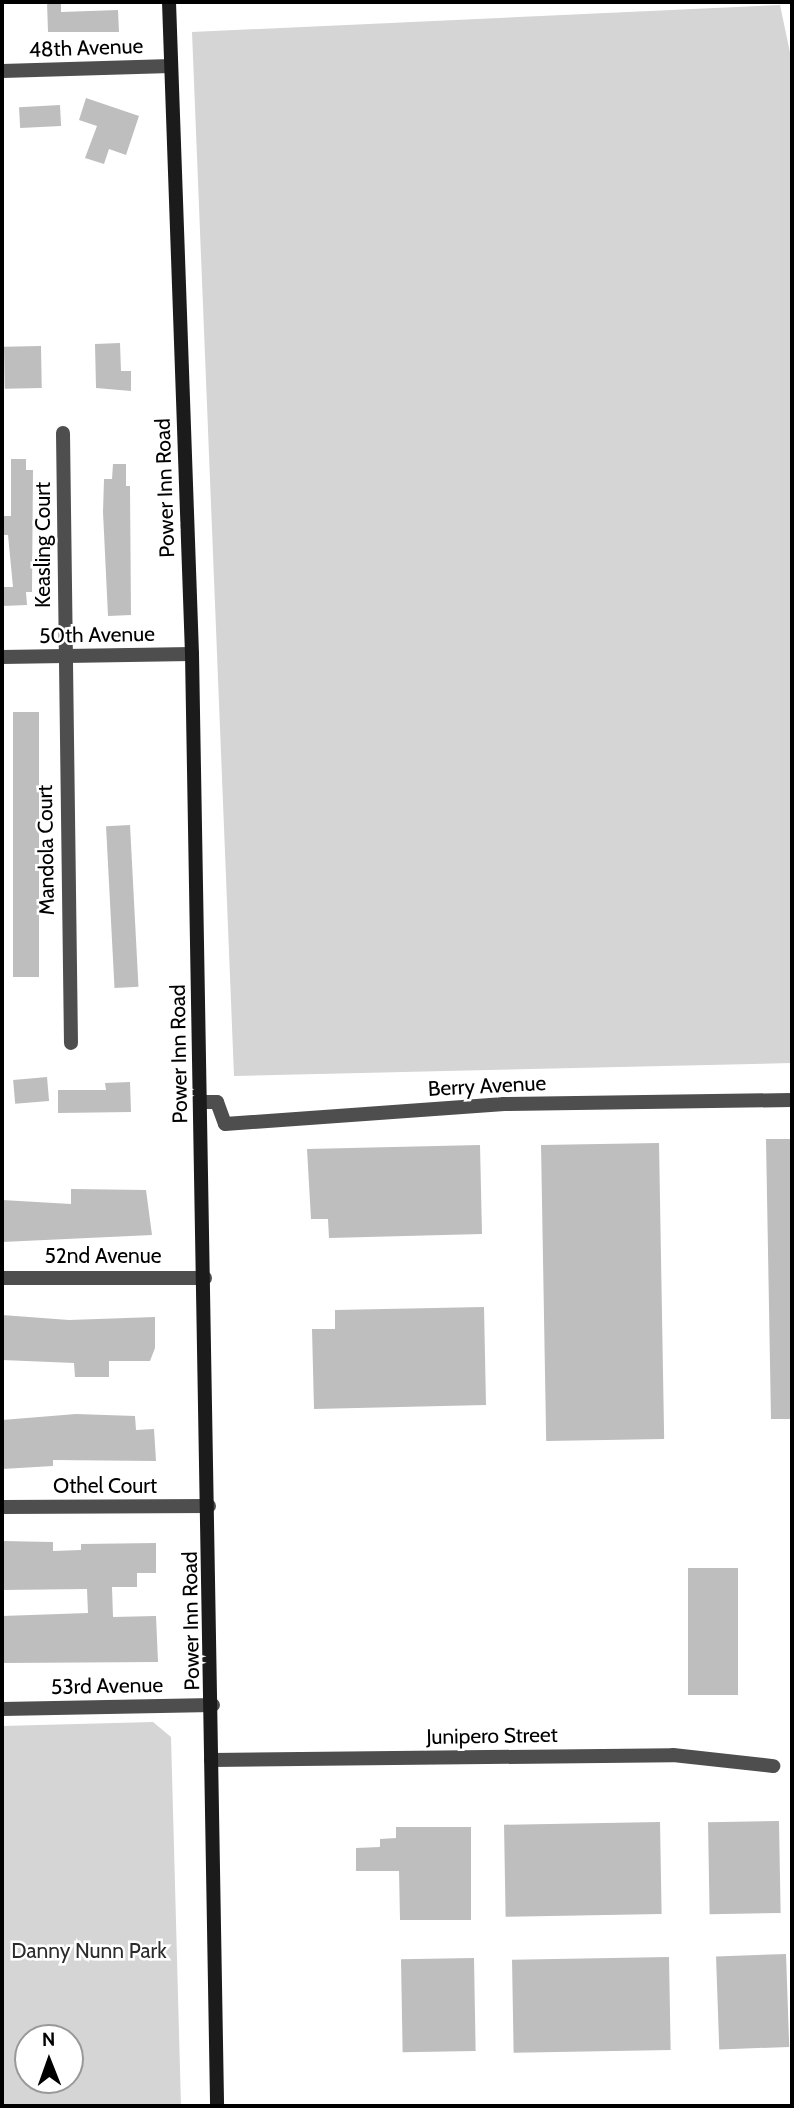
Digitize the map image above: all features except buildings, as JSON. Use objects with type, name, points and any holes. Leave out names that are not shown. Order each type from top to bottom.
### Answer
[{"type":"main road","name":"Power Inn Road","points":[[169,2],[192,654],[213,1704],[211,1760],[217,2106]]},
{"type":"street","name":"48th Avenue","points":[[2,71],[171,66]]},
{"type":"street","name":"Keasling Court","points":[[63,433],[64,656]]},
{"type":"street","name":"50th Avenue","points":[[2,657],[192,654]]},
{"type":"street","name":"Mandola Court","points":[[64,656],[71,1043]]},
{"type":"street","name":"Berry Avenue","points":[[201,1102],[217,1102],[225,1124],[504,1104],[792,1100]]},
{"type":"street","name":"52nd Avenue","points":[[2,1278],[205,1278]]},
{"type":"street","name":"Othel Court","points":[[2,1507],[209,1506]]},
{"type":"street","name":"53rd Avenue","points":[[2,1709],[213,1704]]},
{"type":"street","name":"Junipero Street","points":[[211,1760],[673,1755],[774,1766]]},
{"type":"green space","points":[[780,5],[792,62],[792,1063],[234,1076],[192,32]]},
{"type":"green space","name":"Danny Nunn Park","points":[[153,1722],[171,1737],[181,2106],[2,2106],[2,1726]]}]
